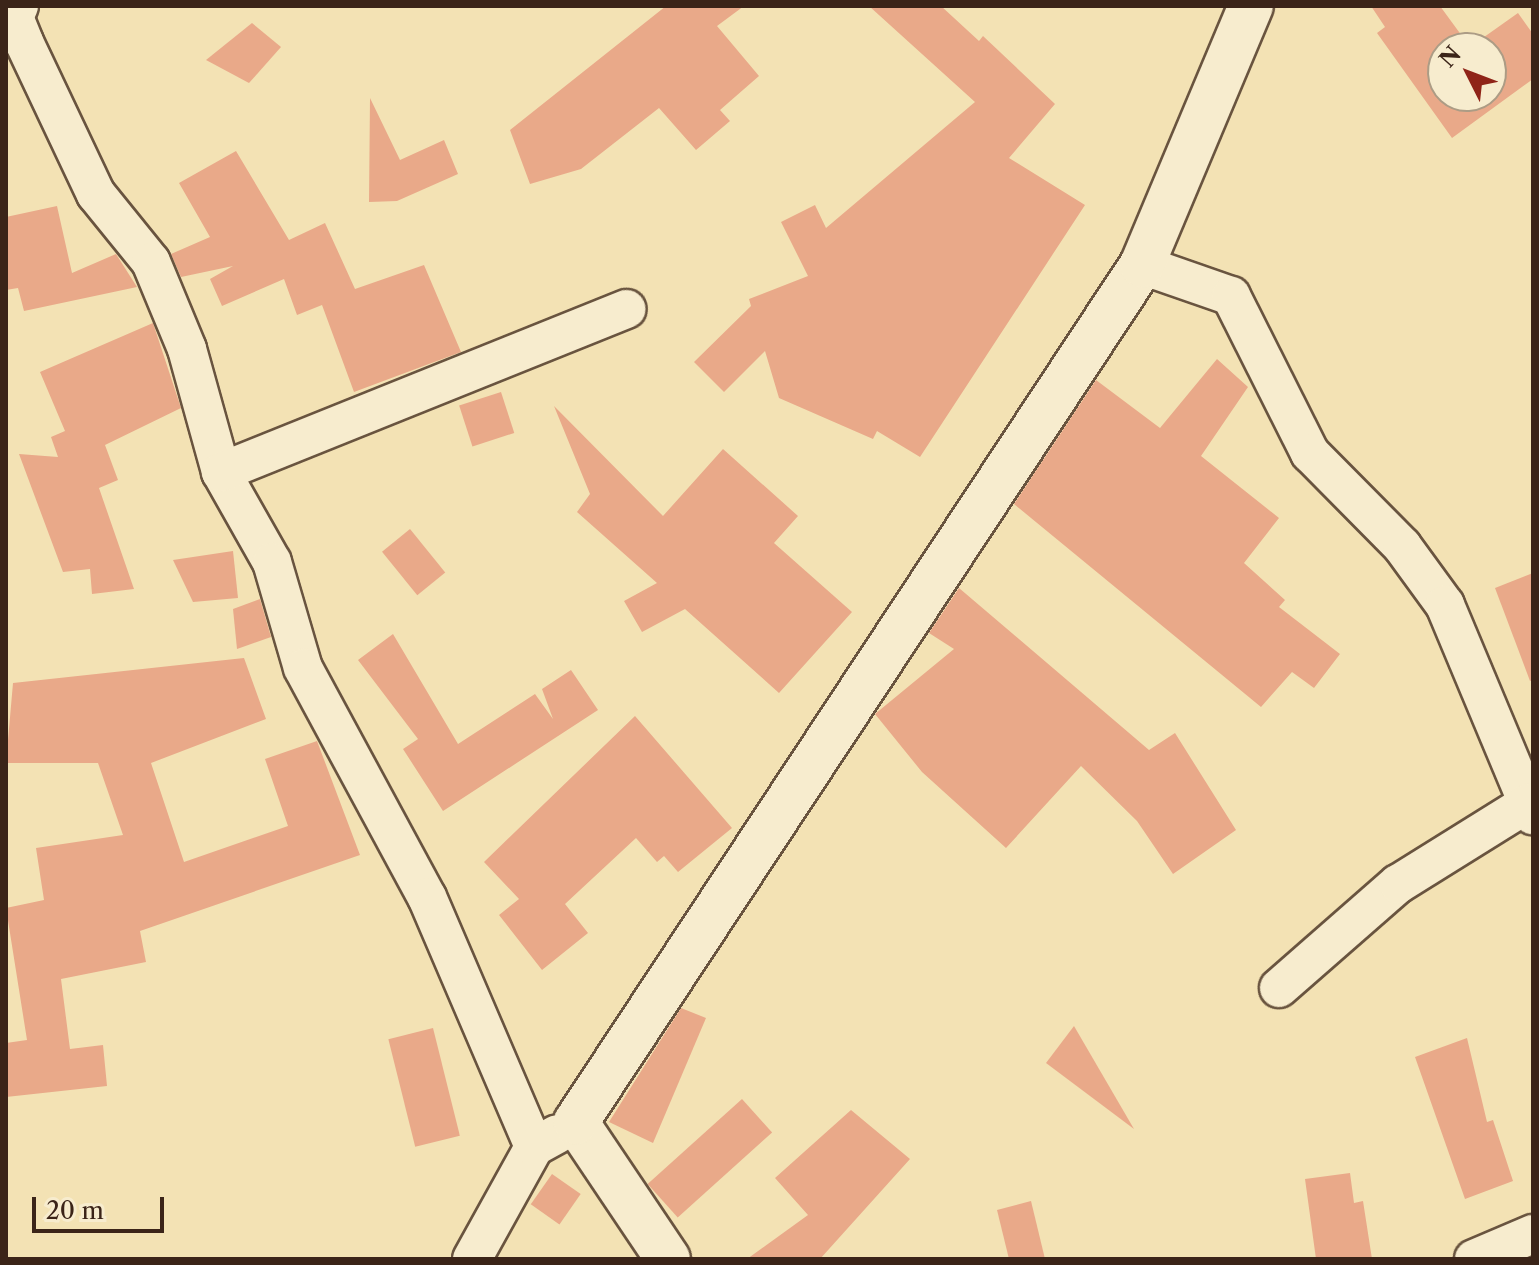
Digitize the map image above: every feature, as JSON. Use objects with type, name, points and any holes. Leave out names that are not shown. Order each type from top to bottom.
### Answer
[{"type":"main road","points":[[668,1259],[576,1122],[1142,265],[1251,6]]},
{"type":"street","points":[[18,25],[96,194],[151,262],[187,349],[221,472],[272,562],[303,668],[427,897],[534,1147]]},
{"type":"street","points":[[1142,265],[1231,296],[1310,453],[1402,546],[1445,605],[1531,809],[1398,884],[1279,988]]},
{"type":"street","points":[[221,472],[626,309]]},
{"type":"street","points":[[472,1259],[534,1147],[576,1122]]},
{"type":"street","points":[[1474,1259],[1533,1234]]},
{"type":"building","points":[[666,6],[744,6],[717,26],[759,76],[720,110],[730,121],[696,150],[659,108],[581,169],[530,184],[510,130]]},
{"type":"building","points":[[869,6],[941,6],[979,41],[983,36],[1055,104],[1009,158],[1085,205],[920,457],[877,431],[873,439],[779,398],[765,351],[724,392],[694,362],[751,306],[749,299],[808,276],[781,222],[815,205],[826,228],[975,102]]},
{"type":"building","points":[[1371,6],[1440,6],[1459,32],[1427,32],[1427,103],[1377,33],[1385,27]]},
{"type":"building","points":[[1518,13],[1533,34],[1533,79],[1507,98],[1507,32],[1491,32]]},
{"type":"building","points":[[252,23],[281,47],[249,83],[206,60]]},
{"type":"building","points":[[370,98],[400,160],[444,140],[458,174],[397,201],[369,202]]},
{"type":"building","points":[[1433,112],[1488,112],[1452,138]]},
{"type":"building","points":[[236,151],[289,240],[325,223],[355,289],[424,265],[461,352],[354,392],[322,305],[297,315],[284,279],[222,306],[210,279],[233,266],[181,277],[171,254],[210,237],[179,183]]},
{"type":"building","points":[[57,206],[72,273],[116,254],[137,287],[24,311],[18,288],[6,290],[6,217]]},
{"type":"building","points":[[153,323],[181,408],[105,445],[118,480],[99,488],[134,589],[92,594],[90,569],[63,572],[19,454],[58,457],[51,437],[65,431],[40,372]]},
{"type":"building","points":[[1217,359],[1248,387],[1201,456],[1279,518],[1244,563],[1285,600],[1279,607],[1340,654],[1314,688],[1292,672],[1261,707],[1014,504],[1096,380],[1160,428]]},
{"type":"building","points":[[501,392],[514,433],[472,446],[459,406]]},
{"type":"building","points":[[554,406],[663,516],[723,449],[798,516],[774,543],[852,612],[779,693],[685,609],[642,632],[624,601],[657,583],[577,512],[590,494]]},
{"type":"building","points":[[410,529],[445,573],[417,595],[382,552]]},
{"type":"building","points":[[233,551],[238,598],[193,602],[173,560]]},
{"type":"building","points":[[1533,573],[1533,680],[1530,681],[1495,588]]},
{"type":"building","points":[[959,588],[1149,750],[1175,733],[1236,830],[1173,874],[1137,821],[1081,766],[1006,848],[922,772],[875,714],[954,649],[929,633]]},
{"type":"building","points":[[260,599],[271,637],[237,649],[233,609]]},
{"type":"building","points":[[393,634],[458,744],[535,694],[553,719],[542,689],[571,670],[598,710],[443,811],[403,749],[418,739],[358,660]]},
{"type":"building","points":[[244,658],[266,719],[151,763],[184,862],[288,826],[265,759],[317,741],[360,855],[140,931],[146,962],[61,979],[70,1049],[103,1045],[107,1086],[6,1097],[6,1043],[27,1040],[6,908],[44,900],[36,848],[123,835],[98,763],[6,763],[13,683]]},
{"type":"building","points":[[635,716],[732,828],[678,872],[664,856],[657,862],[636,838],[565,904],[588,933],[542,970],[499,915],[519,899],[484,862]]},
{"type":"building","points":[[681,1008],[706,1018],[653,1143],[609,1122]]},
{"type":"building","points":[[1074,1026],[1134,1129],[1046,1063]]},
{"type":"building","points":[[433,1028],[460,1136],[415,1147],[388,1039]]},
{"type":"building","points":[[1467,1038],[1487,1122],[1493,1120],[1513,1181],[1465,1199],[1415,1057]]},
{"type":"building","points":[[742,1099],[772,1132],[678,1217],[648,1184]]},
{"type":"building","points":[[851,1110],[910,1159],[820,1259],[747,1259],[808,1215],[775,1178]]},
{"type":"building","points":[[1350,1173],[1354,1203],[1363,1201],[1372,1259],[1316,1259],[1305,1179]]},
{"type":"building","points":[[552,1174],[581,1194],[559,1224],[531,1204]]},
{"type":"building","points":[[1031,1201],[1045,1259],[1009,1259],[997,1210]]}]
